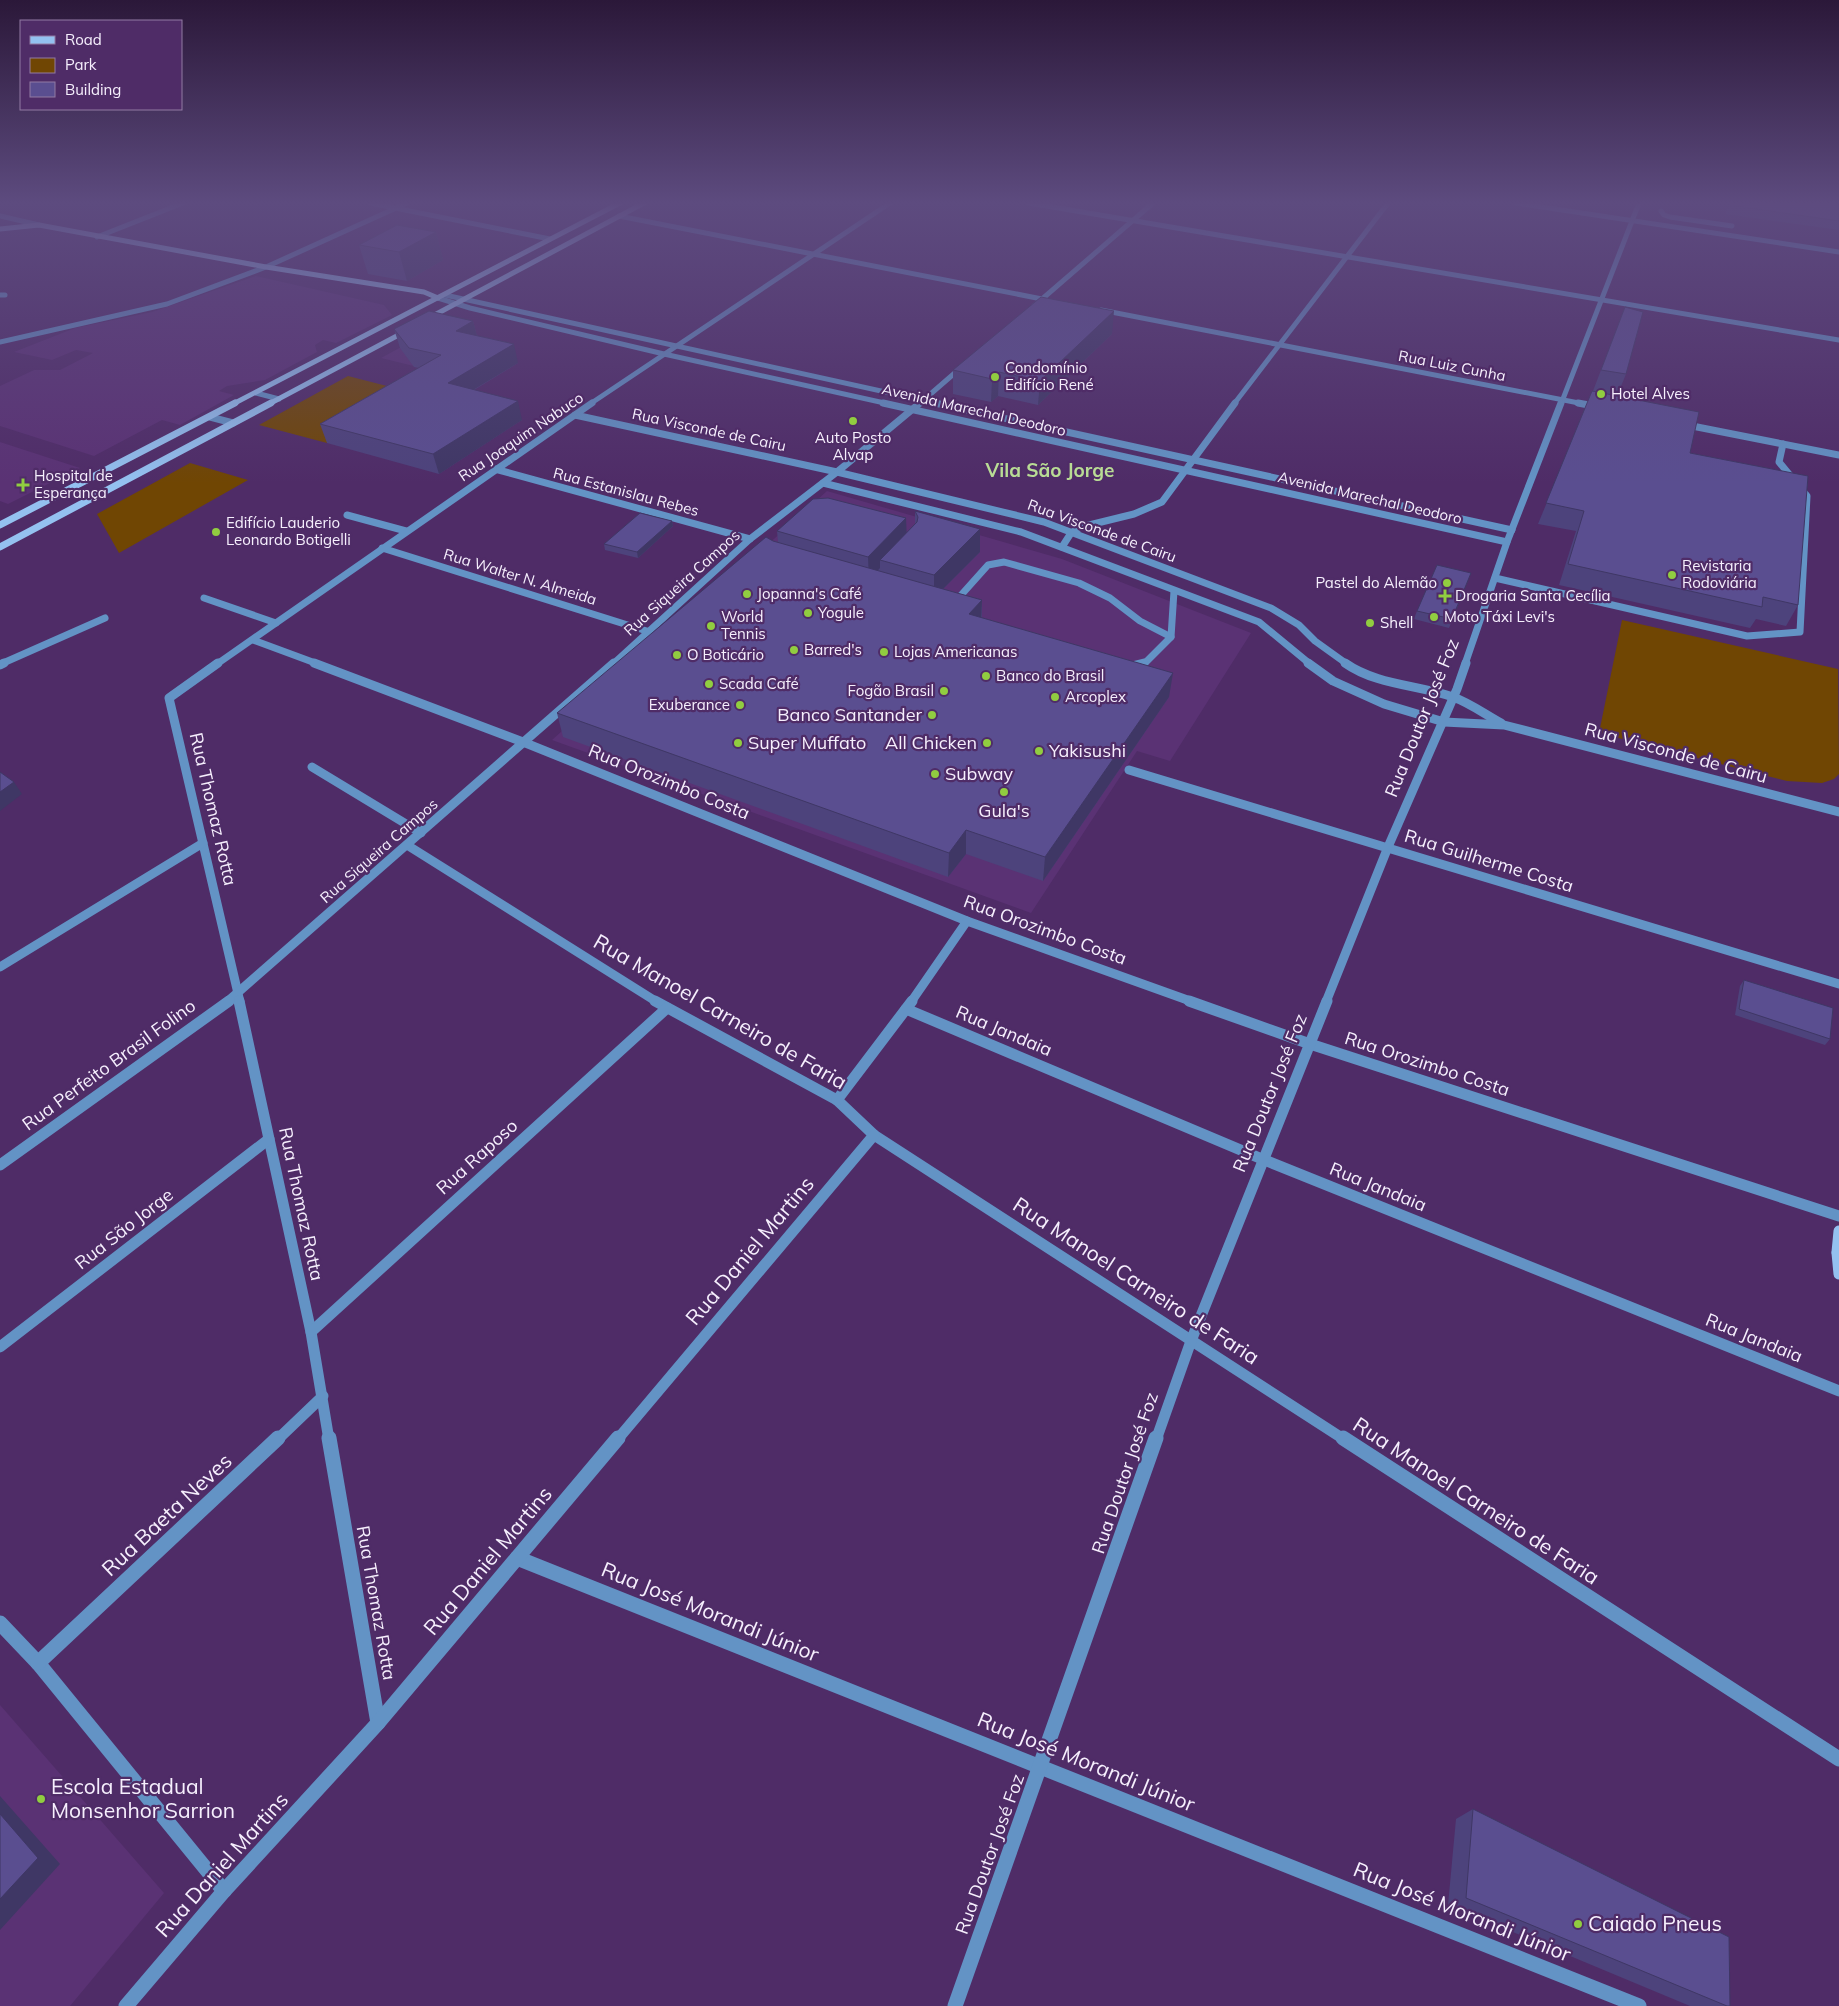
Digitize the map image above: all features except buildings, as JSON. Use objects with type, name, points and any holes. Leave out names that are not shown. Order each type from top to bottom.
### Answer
[{"type":"main road","points":[[0,525],[441,297]]},
{"type":"main road","points":[[0,547],[466,298]]},
{"type":"main road","points":[[1839,1231],[1839,1274]]},
{"type":"street","points":[[0,342],[168,304],[188,297]]},
{"type":"street","name":"Avenida Marechal Deodoro","points":[[456,297],[1512,530]]},
{"type":"street","name":"Rua Joaquim Nabuco","points":[[169,698],[495,469],[750,297]]},
{"type":"street","points":[[1031,297],[1052,301]]},
{"type":"street","points":[[1027,312],[1046,297]]},
{"type":"street","points":[[1062,547],[1071,533],[1081,527],[1134,514],[1162,502],[1315,297]]},
{"type":"street","points":[[1587,297],[1839,340]]},
{"type":"street","name":"Avenida Marechal Deodoro","points":[[438,298],[455,304],[664,354],[1507,542]]},
{"type":"street","name":"Rua Doutor José Foz","points":[[955,2006],[1192,1342],[1262,1159],[1388,847],[1454,697],[1507,542],[1602,299]]},
{"type":"street","name":"Rua Luiz Cunha","points":[[1092,308],[1611,410]]},
{"type":"street","name":"Rua Siqueira Campos","points":[[238,994],[650,632],[750,539],[823,484],[974,356]]},
{"type":"street","points":[[256,393],[279,399]]},
{"type":"street","name":"Rua Visconde de Cairu","points":[[575,415],[837,472],[1044,522],[1271,608],[1299,625],[1315,641],[1352,668],[1384,680],[1454,697],[1504,725]]},
{"type":"street","points":[[210,417],[233,423]]},
{"type":"street","points":[[1678,423],[1839,455]]},
{"type":"street","points":[[1495,578],[1747,636],[1800,632],[1807,496],[1780,462],[1784,444]]},
{"type":"street","name":"Rua Estanislau Rebes","points":[[495,469],[750,539]]},
{"type":"street","name":"Rua Visconde de Cairu","points":[[823,484],[1021,532],[1259,622],[1302,659],[1333,680],[1384,704],[1444,722],[1504,725],[1839,812]]},
{"type":"street","points":[[347,515],[406,531]]},
{"type":"street","name":"Rua Walter N. Almeida","points":[[382,548],[650,632]]},
{"type":"street","points":[[956,611],[948,609],[988,565],[1004,562],[1079,583],[1110,598],[1140,621],[1171,637]]},
{"type":"street","points":[[1122,667],[1134,667],[1145,663],[1171,637],[1174,591]]},
{"type":"street","points":[[204,598],[276,624]]},
{"type":"street","points":[[0,665],[105,618]]},
{"type":"street","name":"Rua Orozimbo Costa","points":[[253,640],[523,742],[967,921],[1310,1044],[1839,1216]]},
{"type":"street","name":"Rua Thomaz Rotta","points":[[169,698],[238,994],[311,1332],[378,1722]]},
{"type":"street","points":[[312,767],[421,833]]},
{"type":"street","name":"Rua Guilherme Costa","points":[[1129,770],[1839,984]]},
{"type":"street","points":[[0,967],[203,843]]},
{"type":"street","name":"Rua Manoel Carneiro de Faria","points":[[407,845],[667,1008],[837,1100],[874,1135],[1839,1759]]},
{"type":"street","points":[[837,1100],[906,1009],[967,921]]},
{"type":"street","name":"Rua Perfeito Brasil Folino","points":[[0,1166],[238,994]]},
{"type":"street","name":"Rua Raposo","points":[[311,1332],[667,1008]]},
{"type":"street","name":"Rua Jandaia","points":[[906,1009],[1262,1159],[1839,1390]]},
{"type":"street","name":"Rua Daniel Martins","points":[[126,2006],[224,1891],[378,1722],[874,1135]]},
{"type":"street","name":"Rua São Jorge","points":[[0,1347],[269,1139]]},
{"type":"street","name":"Rua Baeta Neves","points":[[38,1663],[323,1396]]},
{"type":"street","name":"Rua José Morandi Júnior","points":[[517,1558],[1639,2006]]},
{"type":"street","points":[[0,1622],[38,1663],[224,1891]]},
{"type":"shaded area","points":[[196,297],[347,297],[384,305],[392,315],[336,343],[323,340],[315,345],[317,352],[265,380],[227,386],[219,391],[234,395],[180,425],[162,420],[94,456],[0,426],[0,386],[34,370],[60,370],[93,353],[76,350],[52,360],[14,352],[75,328],[152,312]]},
{"type":"shaded area","points":[[416,339],[426,369],[381,358]]},
{"type":"shaded area","name":"Hospital de Esperança","points":[[0,442],[80,468],[8,504],[0,501]]},
{"type":"shaded area","points":[[827,491],[1062,559],[1251,633],[1170,761],[1137,751],[1031,913],[552,740]]},
{"type":"shaded area","name":"Escola Estadual Monsenhor Sarrion","points":[[0,1705],[164,1893],[70,2006],[0,2006]]},
{"type":"green space","points":[[348,376],[414,393],[327,443],[259,425]]},
{"type":"green space","points":[[190,463],[248,480],[119,553],[97,514]]},
{"type":"green space","points":[[1622,620],[1838,669],[1839,774],[1834,779],[1822,783],[1787,781],[1599,733]]},
{"type":"place","name":"Condomínio Edifício René","points":[[995,377]]},
{"type":"place","name":"Hotel Alves","points":[[1601,394]]},
{"type":"place","name":"Auto Posto Alvap","points":[[853,421]]},
{"type":"place","name":"Hospital de Esperança","points":[[23,485]]},
{"type":"place","name":"Edifício Lauderio Leonardo Botigelli","points":[[216,532]]},
{"type":"place","name":"Revistaria Rodoviária","points":[[1672,575]]},
{"type":"place","name":"Pastel do Alemão","points":[[1447,583]]},
{"type":"place","name":"Jopanna's Café","points":[[747,594]]},
{"type":"place","name":"Drogaria Santa Cecília","points":[[1445,596]]},
{"type":"place","name":"Yogule","points":[[808,613]]},
{"type":"place","name":"Moto Táxi Levi's","points":[[1434,617]]},
{"type":"place","name":"Shell","points":[[1370,623]]},
{"type":"place","name":"World Tennis","points":[[711,626]]},
{"type":"place","name":"Barred's","points":[[794,650]]},
{"type":"place","name":"Lojas Americanas","points":[[884,652]]},
{"type":"place","name":"O Boticário","points":[[677,655]]},
{"type":"place","name":"Banco do Brasil","points":[[986,676]]},
{"type":"place","name":"Scada Café","points":[[709,684]]},
{"type":"place","name":"Fogão Brasil","points":[[944,691]]},
{"type":"place","name":"Arcoplex","points":[[1055,697]]},
{"type":"place","name":"Exuberance","points":[[740,705]]},
{"type":"place","name":"Banco Santander","points":[[932,715]]},
{"type":"place","name":"Super Muffato","points":[[738,743]]},
{"type":"place","name":"All Chicken","points":[[987,743]]},
{"type":"place","name":"Yakisushi","points":[[1039,751]]},
{"type":"place","name":"Subway","points":[[935,774]]},
{"type":"place","name":"Gula's","points":[[1004,792]]},
{"type":"place","name":"Escola Estadual Monsenhor Sarrion","points":[[41,1799]]},
{"type":"place","name":"Caiado Pneus","points":[[1578,1924]]},
{"type":"district","name":"Vila São Jorge","points":[[1050,470]]}]
